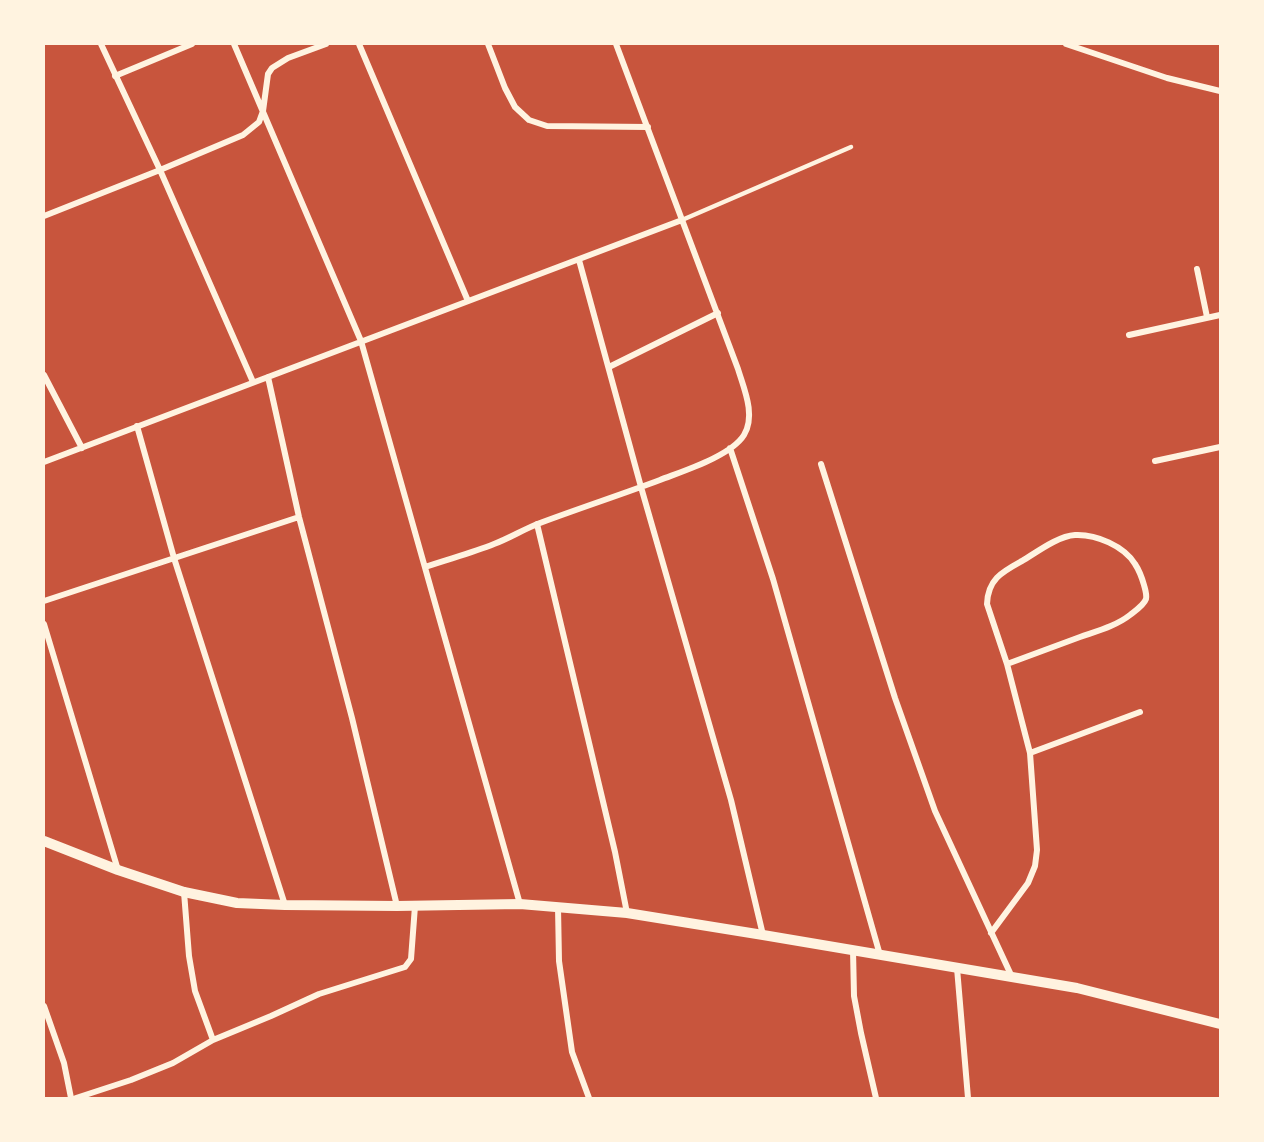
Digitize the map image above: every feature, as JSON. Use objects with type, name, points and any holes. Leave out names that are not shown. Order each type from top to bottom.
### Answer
[{"type":"street","points":[[101,44],[160,170],[253,382]]},
{"type":"street","points":[[115,76],[192,44]]},
{"type":"street","points":[[234,44],[361,341],[520,904]]},
{"type":"street","points":[[44,213],[160,170],[243,135],[259,122],[263,111],[268,74],[272,68],[288,58],[326,44]]},
{"type":"street","points":[[359,44],[468,301]]},
{"type":"street","points":[[488,44],[515,107],[529,120],[547,126],[648,128]]},
{"type":"street","points":[[425,567],[496,544],[537,524],[691,468],[725,452],[745,434],[749,417],[748,401],[738,369],[616,44]]},
{"type":"street","points":[[1066,44],[1167,78],[1221,91]]},
{"type":"street","points":[[44,462],[682,220]]},
{"type":"street","points":[[579,260],[641,487],[731,800],[763,935]]},
{"type":"street","points":[[1197,269],[1207,317]]},
{"type":"street","points":[[609,367],[718,313]]},
{"type":"street","points":[[1129,335],[1221,315]]},
{"type":"street","points":[[44,375],[82,448]]},
{"type":"street","points":[[268,377],[299,517],[352,718],[397,906]]},
{"type":"street","points":[[137,426],[174,558],[285,905]]},
{"type":"street","points":[[1155,460],[1221,447]]},
{"type":"street","points":[[730,448],[773,579],[880,955]]},
{"type":"street","points":[[821,464],[895,698],[935,811],[1012,977]]},
{"type":"street","points":[[44,601],[299,517]]},
{"type":"street","points":[[537,524],[615,852],[627,913]]},
{"type":"street","points":[[991,933],[1028,883],[1035,866],[1037,850],[1030,753],[1007,664],[987,604],[990,585],[1010,568],[1062,538],[1072,535],[1099,539],[1120,548],[1134,562],[1142,579],[1146,599],[1130,616],[1109,627],[1007,664]]},
{"type":"street","points":[[44,624],[118,870]]},
{"type":"street","points":[[1030,753],[1140,712]]},
{"type":"street","points":[[44,841],[118,870],[184,892],[237,903],[397,906],[520,904],[627,913],[1077,988],[1221,1024]]},
{"type":"street","points":[[184,892],[189,956],[195,991],[213,1040]]},
{"type":"street","points":[[76,1098],[173,1063],[213,1040],[319,994],[405,967],[411,959],[415,906]]},
{"type":"street","points":[[558,907],[559,961],[572,1052],[589,1098]]},
{"type":"street","points":[[853,950],[854,996],[876,1098]]},
{"type":"street","points":[[957,968],[968,1098]]},
{"type":"street","points":[[44,1006],[64,1063],[71,1098]]},
{"type":"lane","points":[[682,220],[851,147]]}]
